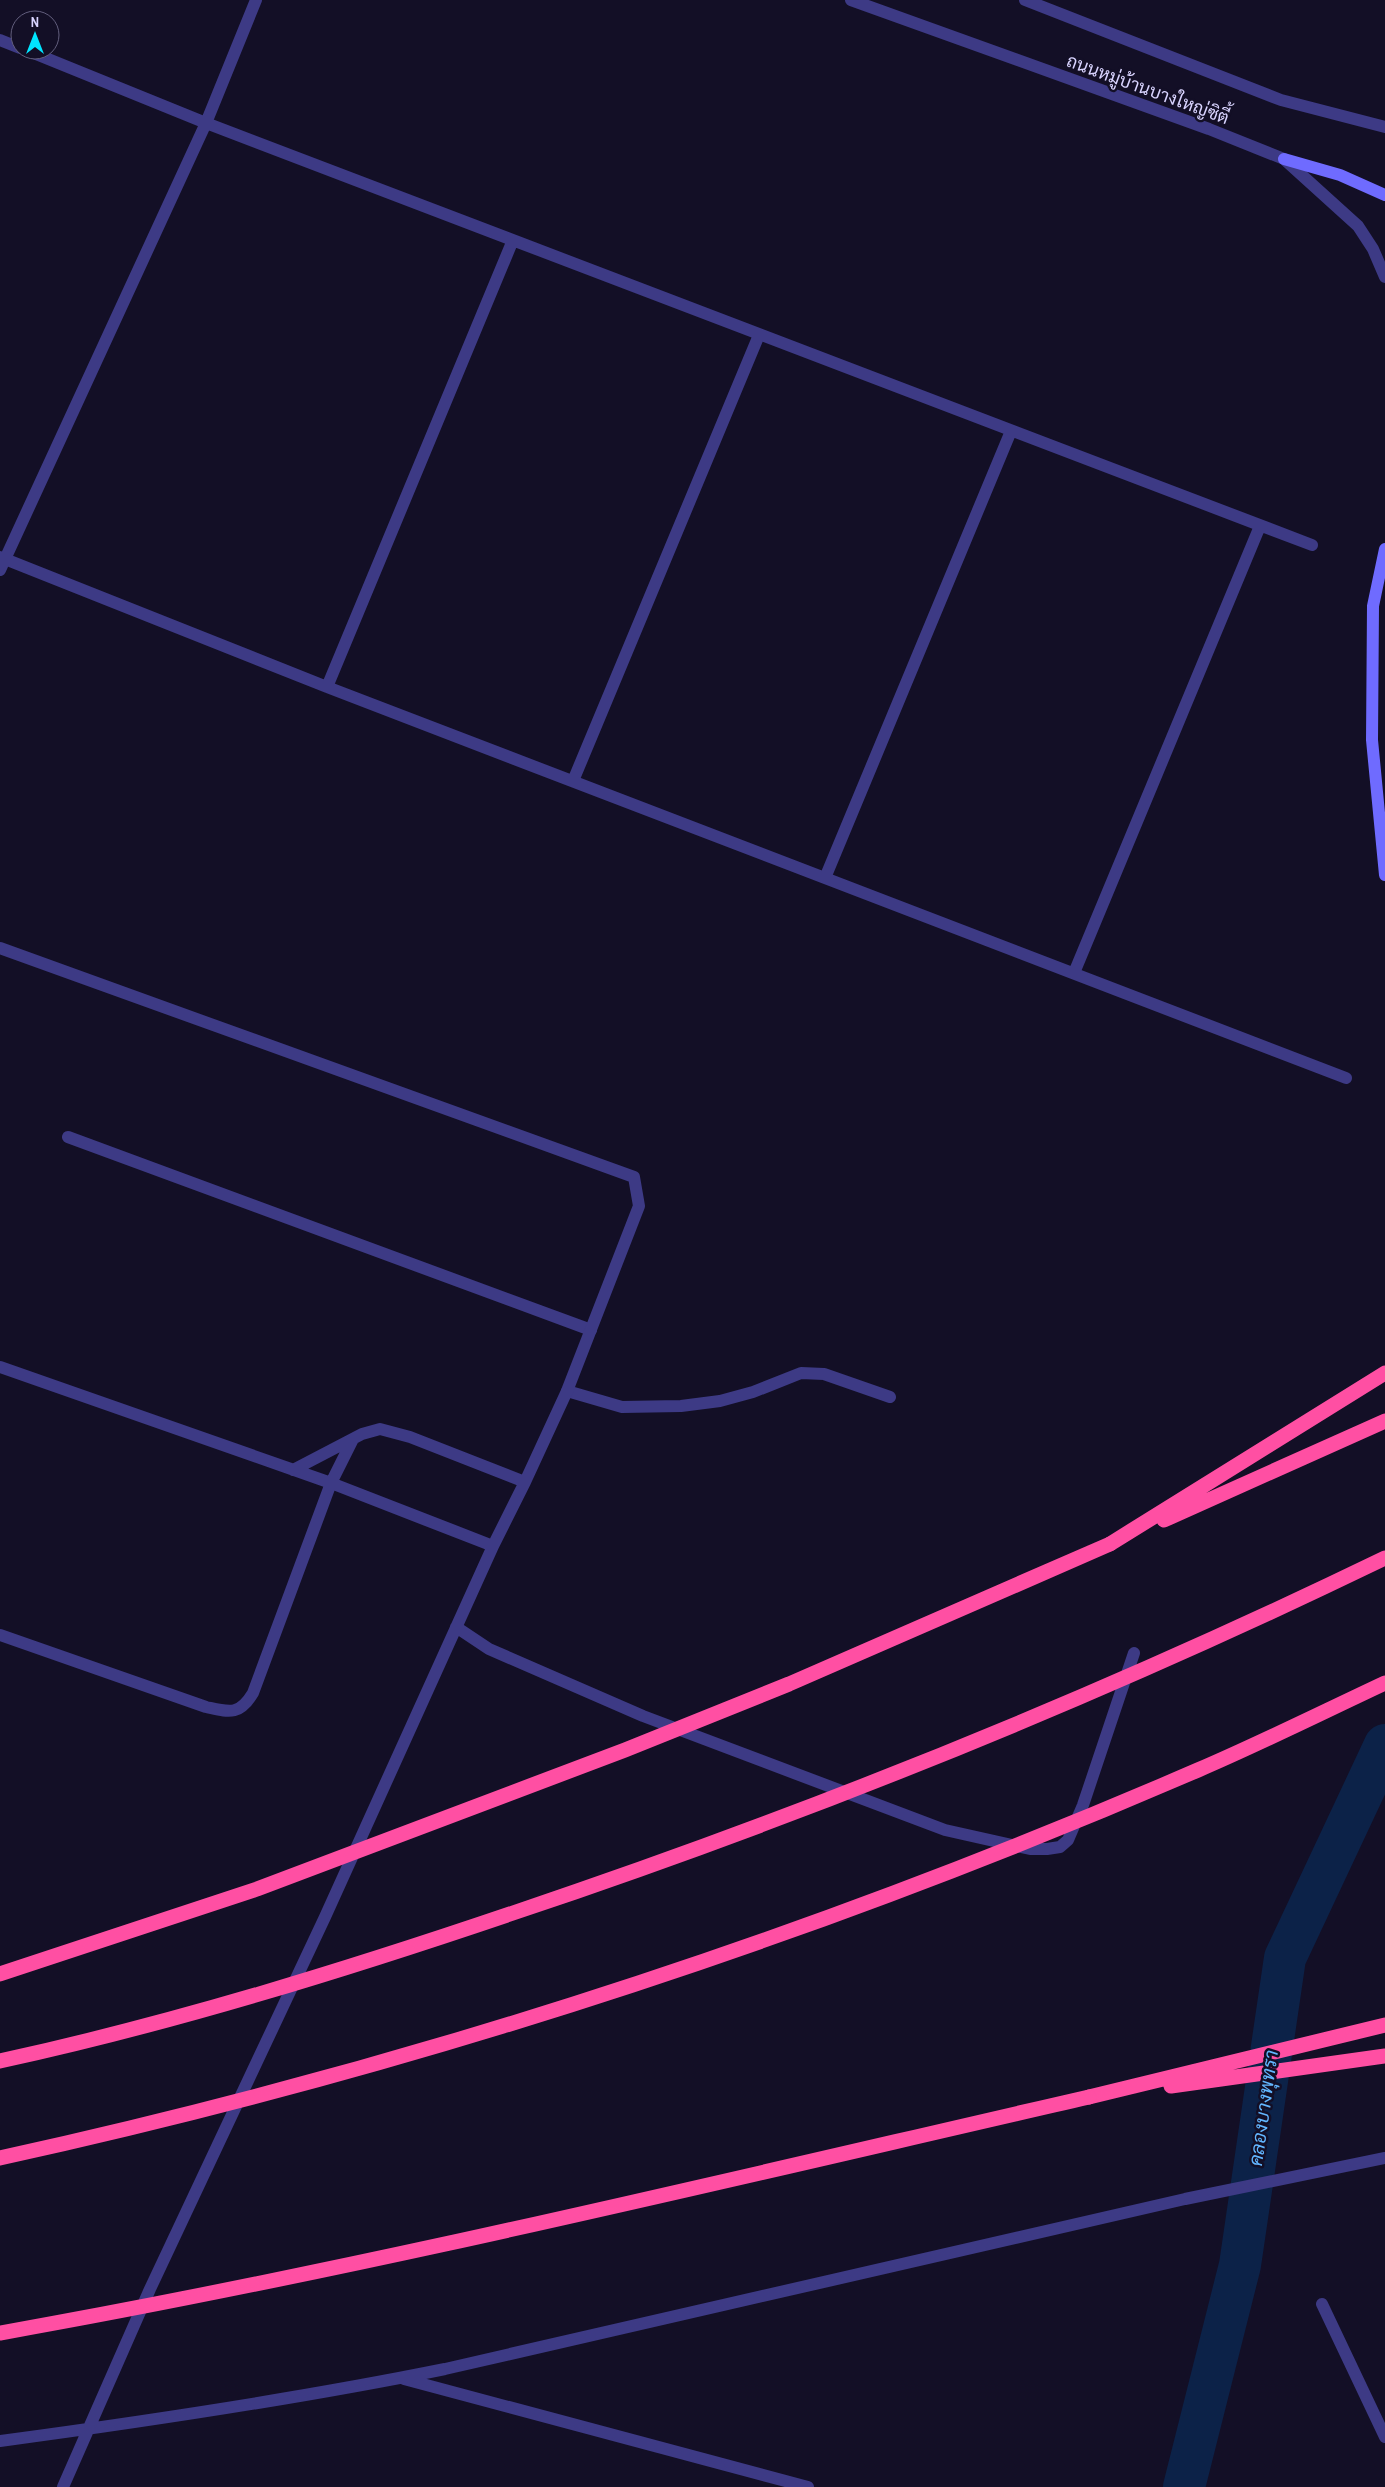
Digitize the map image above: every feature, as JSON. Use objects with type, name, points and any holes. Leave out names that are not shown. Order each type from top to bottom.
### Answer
[{"type":"highway","points":[[1110,1544],[1385,1373]]},
{"type":"highway","points":[[0,1974],[257,1889],[616,1754],[789,1684],[1110,1544],[1385,1420]]},
{"type":"highway","points":[[0,2061],[158,2022],[286,1986],[438,1939],[742,1834],[927,1762],[1080,1698],[1254,1622],[1385,1558]]},
{"type":"highway","points":[[0,2158],[107,2135],[296,2087],[532,2017],[761,1941],[979,1860],[1153,1788],[1385,1683]]},
{"type":"highway","points":[[0,2333],[159,2305],[380,2260],[1089,2097],[1385,2025]]},
{"type":"highway","points":[[1089,2097],[1385,2056]]},
{"type":"main road","points":[[1284,159],[1340,175],[1385,195]]},
{"type":"main road","points":[[1385,549],[1373,606],[1372,740],[1385,875]]},
{"type":"street","points":[[256,0],[206,123],[2,562],[1346,1078]]},
{"type":"street","name":"ถนนหมู่บ้านบางใหญ่ซิตี้","points":[[851,0],[1209,128],[1284,159],[1358,226],[1373,248],[1385,277]]},
{"type":"street","name":"ถนนหมู่บ้านบางใหญ่ซิตี้","points":[[1026,0],[1281,100],[1385,127]]},
{"type":"street","points":[[51,60],[206,123],[1312,546]]},
{"type":"street","points":[[328,686],[513,240]]},
{"type":"street","points":[[573,781],[759,335]]},
{"type":"street","points":[[825,878],[1011,431]]},
{"type":"street","points":[[1074,973],[1260,526]]},
{"type":"street","points":[[0,948],[634,1177],[639,1206],[638,1214],[567,1391],[526,1482],[493,1546],[325,1917],[150,2289],[63,2487]]},
{"type":"street","points":[[68,1137],[591,1330]]},
{"type":"street","points":[[0,1367],[331,1483],[493,1546]]},
{"type":"street","points":[[567,1391],[622,1407],[681,1406],[720,1401],[753,1392],[801,1373],[824,1374],[890,1397]]},
{"type":"street","points":[[293,1470],[371,1430],[380,1429],[398,1433],[526,1482]]},
{"type":"street","points":[[0,1635],[206,1707],[235,1711],[245,1706],[253,1693],[331,1483],[353,1439]]},
{"type":"street","points":[[456,1627],[489,1649],[643,1716],[946,1830],[1030,1849],[1048,1849],[1060,1846],[1068,1840],[1083,1805],[1134,1653]]},
{"type":"street","points":[[0,2441],[218,2411],[402,2378],[1185,2199],[1385,2158]]},
{"type":"street","points":[[1322,2304],[1385,2437]]},
{"type":"street","points":[[402,2378],[808,2487]]},
{"type":"waterway","name":"คลองบางพุทรา","points":[[1184,2487],[1240,2265],[1285,1958],[1385,1745]]}]
